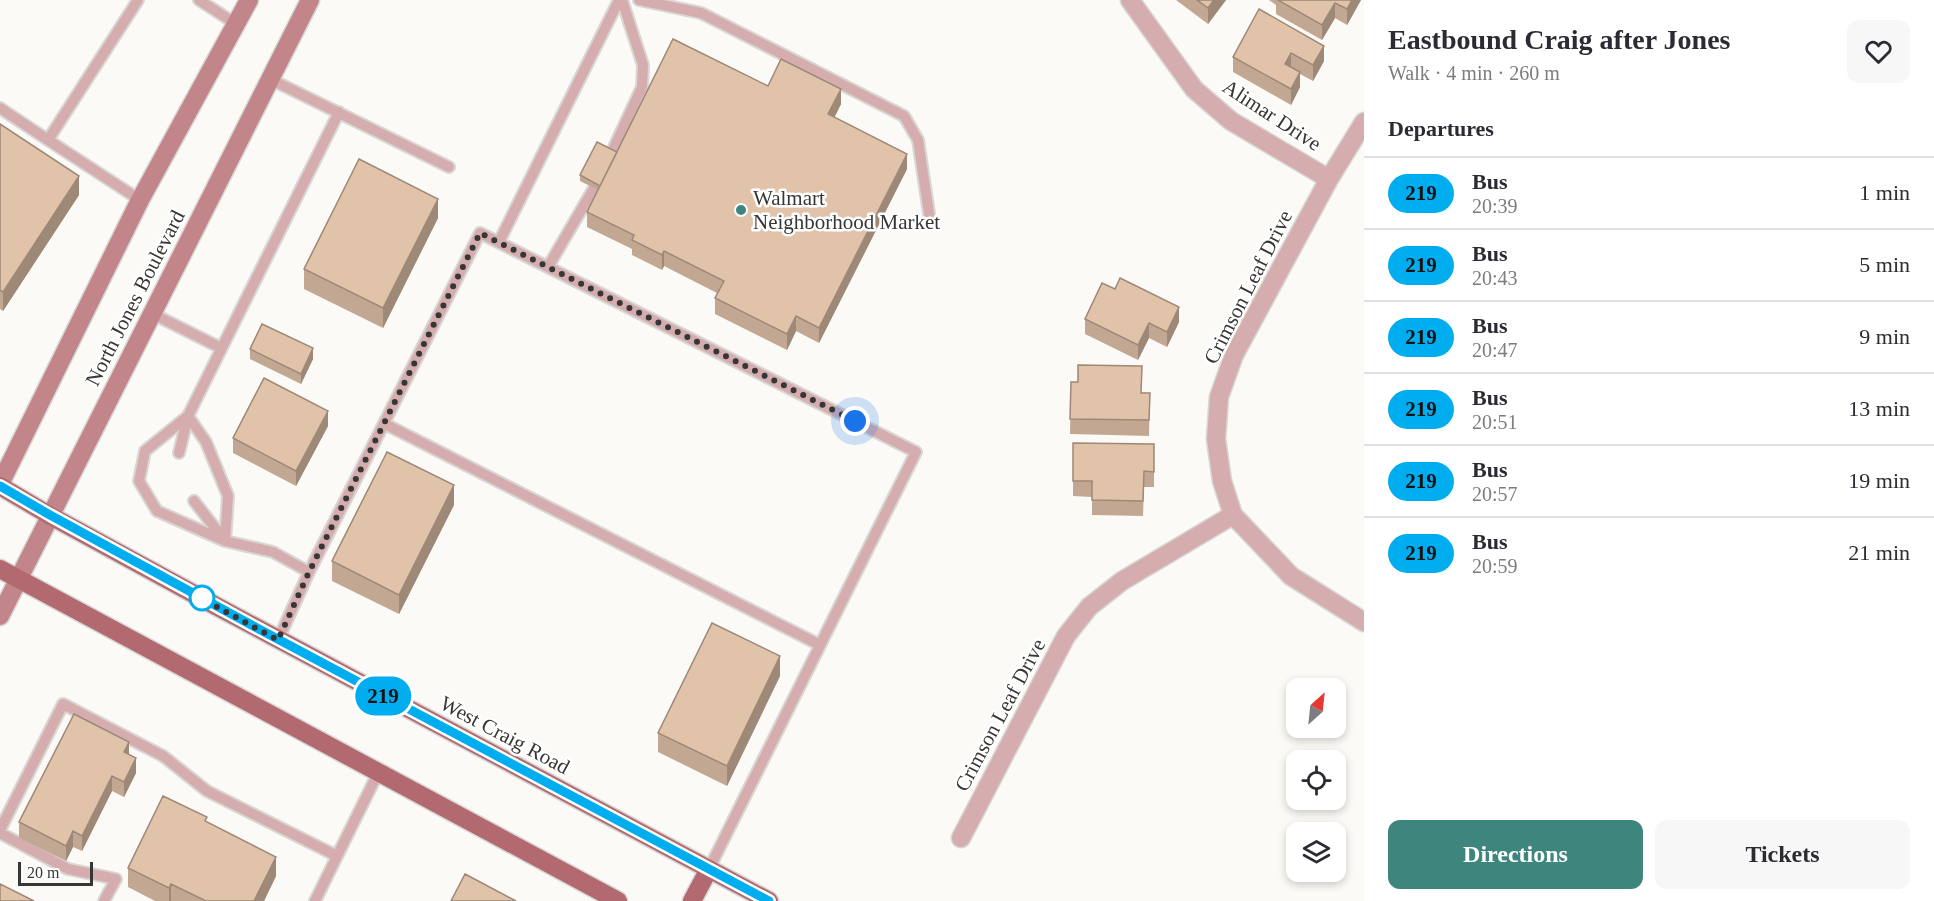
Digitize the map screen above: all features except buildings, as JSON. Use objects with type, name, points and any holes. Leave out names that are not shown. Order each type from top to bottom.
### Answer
[{"type":"main road","name":"North Jones Boulevard","points":[[0,485],[140,200],[249,0]]},
{"type":"main road","name":"North Jones Boulevard","points":[[0,616],[309,0]]},
{"type":"main road","name":"West Craig Road","points":[[0,485],[50,515],[278,640],[769,901]]},
{"type":"main road","points":[[0,569],[606,898]]},
{"type":"main road","points":[[692,901],[709,869]]},
{"type":"street","name":"Alimar Drive","points":[[1130,0],[1194,89],[1231,120],[1329,179]]},
{"type":"street","name":"Crimson Leaf Drive","points":[[961,838],[1066,636],[1089,607],[1122,581],[1233,515],[1222,481],[1216,439],[1219,397],[1234,355],[1329,179],[1364,122]]},
{"type":"street","points":[[1233,515],[1291,576],[1364,622]]},
{"type":"lane","points":[[48,140],[138,0]]},
{"type":"lane","points":[[199,0],[236,24]]},
{"type":"lane","points":[[611,154],[632,113],[642,87],[643,65],[621,0]]},
{"type":"lane","points":[[499,242],[621,0]]},
{"type":"lane","points":[[639,0],[702,13],[904,116],[918,140],[930,220]]},
{"type":"lane","points":[[270,78],[449,166]]},
{"type":"lane","points":[[0,108],[140,200]]},
{"type":"lane","points":[[179,453],[188,416],[339,112]]},
{"type":"lane","points":[[548,267],[594,188]]},
{"type":"lane","points":[[278,640],[309,572],[480,233],[916,452],[709,869]]},
{"type":"lane","points":[[153,314],[221,348]]},
{"type":"lane","points":[[188,416],[145,451],[139,482],[157,511],[225,541],[273,552],[309,572]]},
{"type":"lane","points":[[188,416],[206,442],[228,496],[225,541]]},
{"type":"lane","points":[[385,424],[820,645]]},
{"type":"lane","points":[[194,501],[225,541]]},
{"type":"lane","points":[[104,901],[116,879],[68,869],[0,831],[63,704],[163,756],[207,791],[337,856]]},
{"type":"lane","points":[[315,901],[378,773]]},
{"type":"bus line","name":"219","points":[[0,486],[257,628],[769,901]]},
{"type":"place","name":"Walmart Neighborhood Market","points":[[741,210]]},
{"type":"route","points":[[202,598],[195,595],[278,640],[309,572],[480,233],[855,421]]}]
